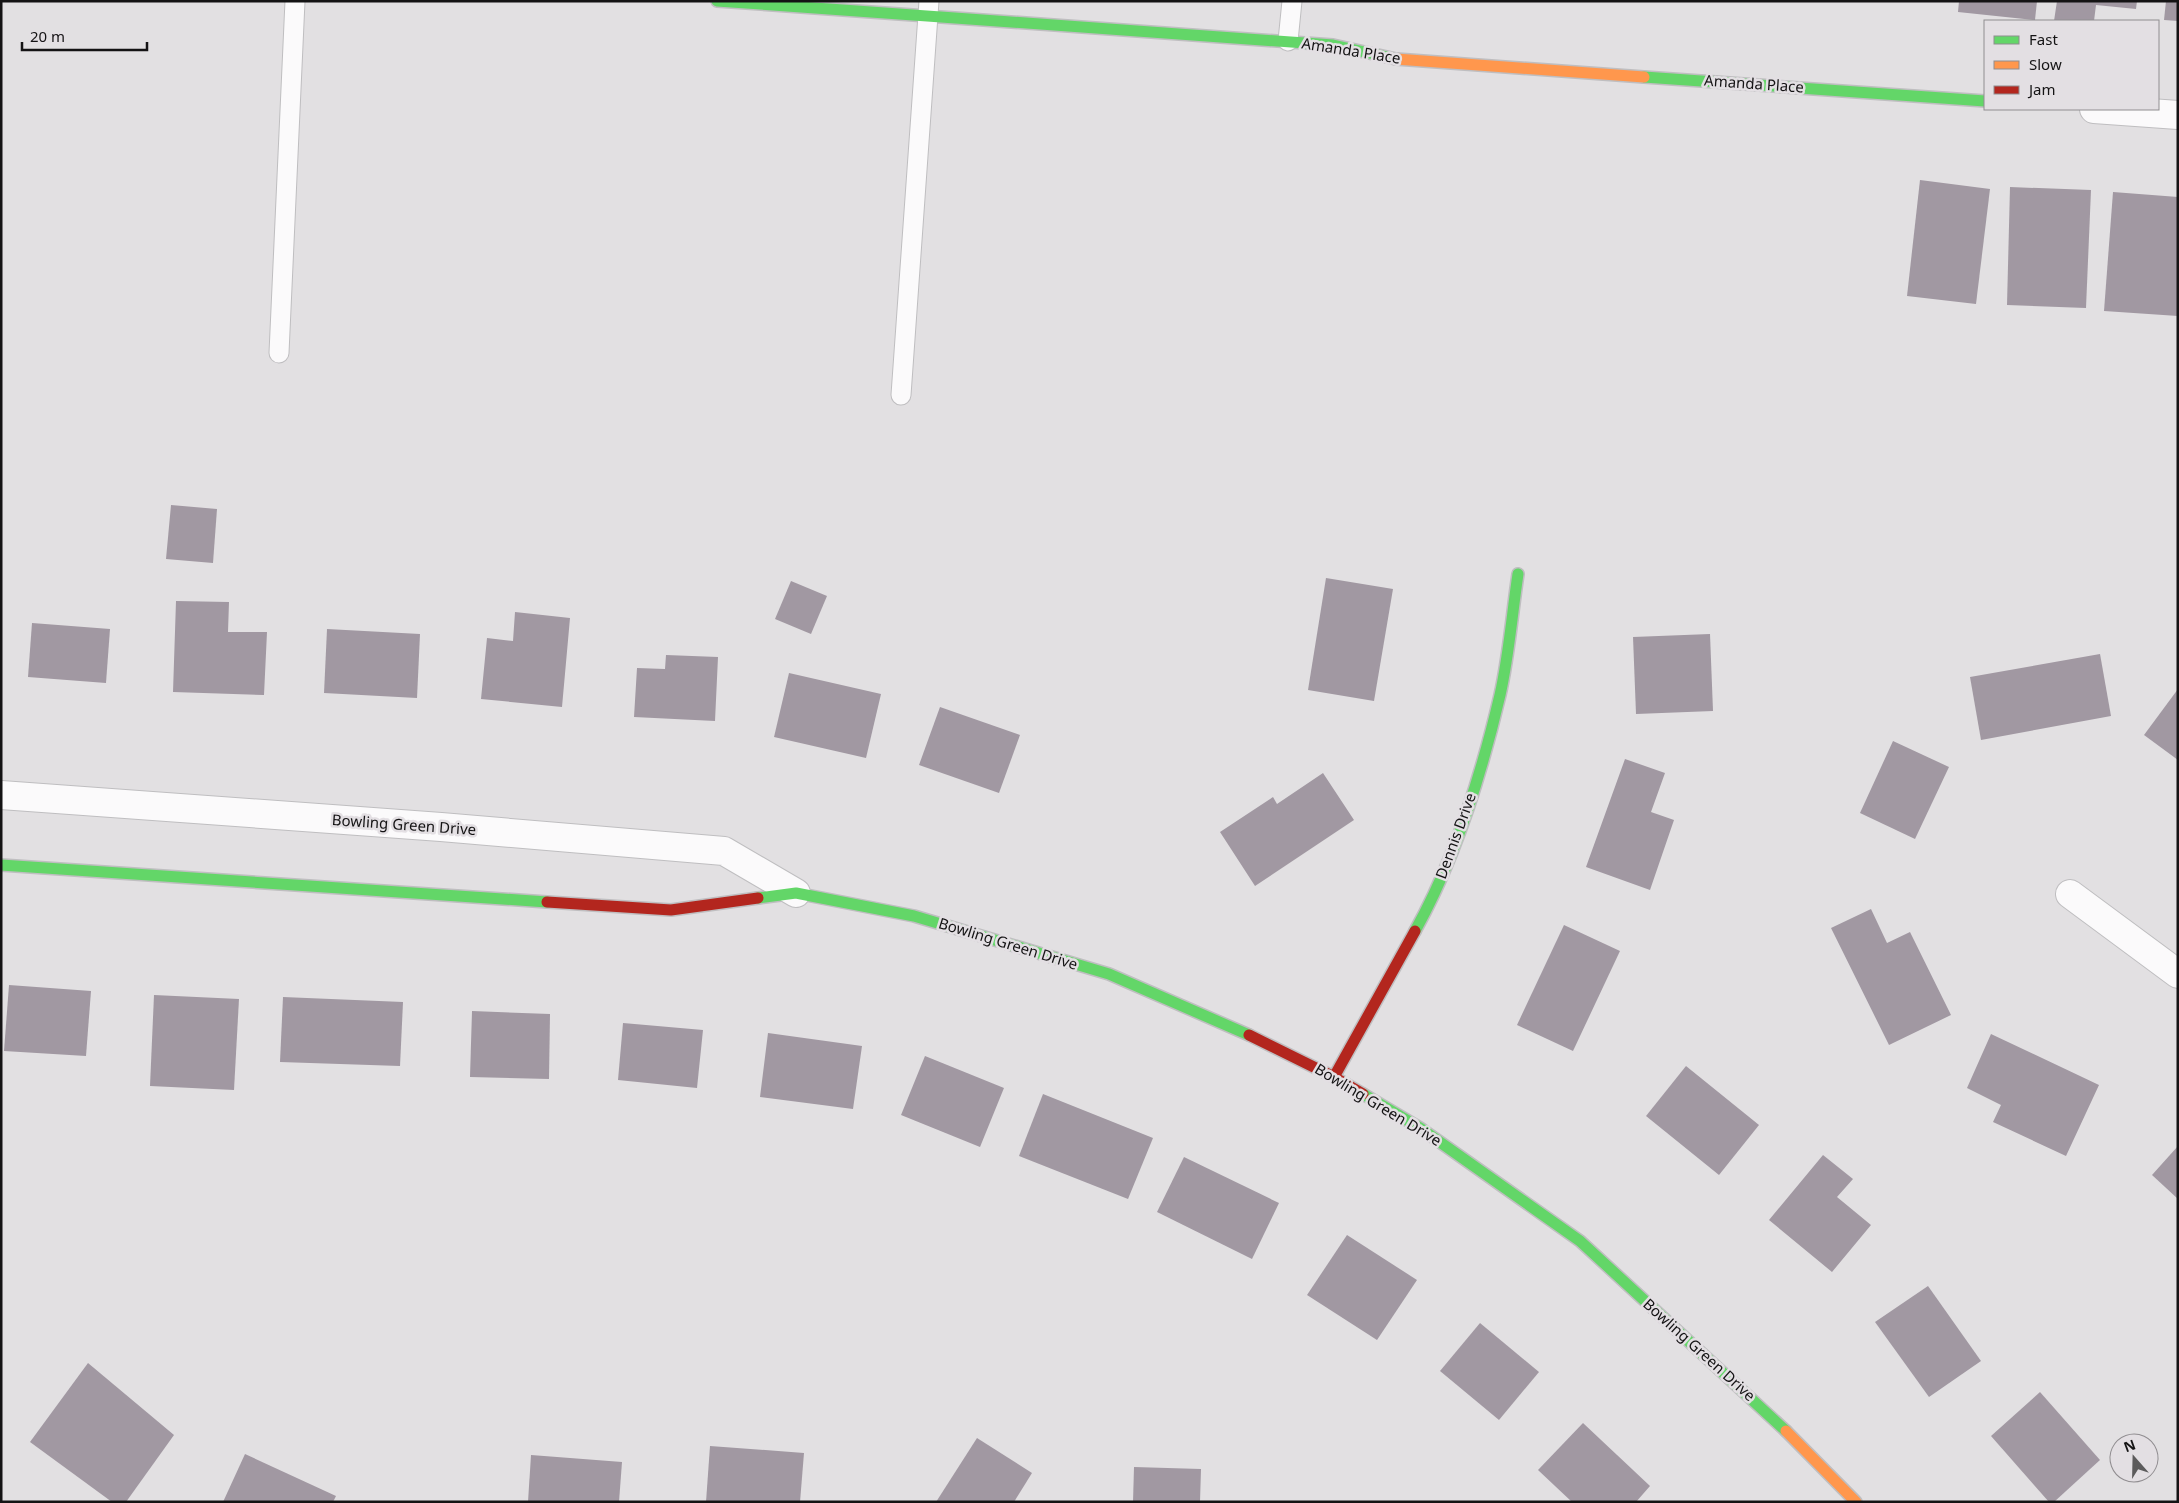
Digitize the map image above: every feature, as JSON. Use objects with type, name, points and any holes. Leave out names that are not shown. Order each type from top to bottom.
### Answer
[{"type":"street","name":"Amanda Place","points":[[717,1],[928,8],[1333,45],[1385,58],[1984,101]]},
{"type":"street","points":[[2108,110],[2178,115]]},
{"type":"street","name":"Dennis Drive","points":[[1334,1077],[1428,908],[1463,824],[1500,694],[1518,574]]},
{"type":"street","name":"Bowling Green Drive","points":[[1,794],[441,827],[724,852],[796,893],[914,916],[1109,974],[1223,1022],[1334,1077],[1420,1128],[1580,1241],[1763,1408],[1856,1502]]},
{"type":"street","name":"Bowling Green Drive","points":[[1,865],[671,910],[796,893]]},
{"type":"street","points":[[2070,894],[2178,974]]},
{"type":"lane","points":[[279,353],[295,1]]},
{"type":"lane","points":[[1288,41],[1292,1]]},
{"type":"lane","points":[[901,395],[928,8]]},
{"type":"building","points":[[1959,1],[2037,1],[2035,20],[1958,12]]},
{"type":"building","points":[[2057,1],[2137,1],[2136,9],[2096,5],[2094,20],[2054,20]]},
{"type":"building","points":[[2166,1],[2178,1],[2178,21],[2164,20]]},
{"type":"building","points":[[1920,180],[1990,189],[1976,304],[1907,296]]},
{"type":"building","points":[[2010,187],[2091,190],[2086,308],[2007,305]]},
{"type":"building","points":[[2113,192],[2178,197],[2178,316],[2104,311]]},
{"type":"building","points":[[171,505],[217,509],[213,563],[166,559]]},
{"type":"building","points":[[1326,578],[1393,589],[1374,701],[1308,690]]},
{"type":"building","points":[[791,581],[827,596],[811,634],[775,619]]},
{"type":"building","points":[[176,601],[229,602],[228,632],[267,632],[264,695],[173,692]]},
{"type":"building","points":[[515,612],[570,618],[562,707],[481,699],[487,638],[513,641]]},
{"type":"building","points":[[32,623],[110,629],[106,683],[28,677]]},
{"type":"building","points":[[327,629],[420,634],[417,698],[324,693]]},
{"type":"building","points":[[1710,634],[1713,711],[1636,714],[1633,637]]},
{"type":"building","points":[[2100,654],[2111,716],[1981,740],[1970,677]]},
{"type":"building","points":[[666,655],[718,657],[715,721],[634,717],[637,668],[665,669]]},
{"type":"building","points":[[789,673],[881,694],[866,758],[774,737]]},
{"type":"building","points":[[2178,689],[2178,760],[2144,735]]},
{"type":"building","points":[[940,707],[1020,735],[999,793],[919,765]]},
{"type":"building","points":[[1893,741],[1949,767],[1915,839],[1860,813]]},
{"type":"building","points":[[1625,759],[1665,773],[1651,812],[1674,820],[1650,890],[1586,867]]},
{"type":"building","points":[[1323,773],[1354,820],[1255,886],[1220,832],[1273,797],[1277,804]]},
{"type":"building","points":[[1871,909],[1887,943],[1910,932],[1951,1015],[1889,1045],[1831,928]]},
{"type":"building","points":[[1564,925],[1620,951],[1573,1051],[1517,1025]]},
{"type":"building","points":[[9,985],[91,991],[86,1056],[4,1051]]},
{"type":"building","points":[[154,995],[239,999],[234,1090],[150,1086]]},
{"type":"building","points":[[283,997],[403,1002],[400,1066],[280,1062]]},
{"type":"building","points":[[472,1011],[550,1014],[549,1079],[470,1077]]},
{"type":"building","points":[[623,1023],[703,1030],[697,1088],[618,1080]]},
{"type":"building","points":[[768,1033],[862,1046],[853,1109],[760,1097]]},
{"type":"building","points":[[1991,1034],[2099,1085],[2066,1156],[1993,1122],[2001,1105],[1967,1088]]},
{"type":"building","points":[[925,1056],[1004,1088],[980,1147],[901,1115]]},
{"type":"building","points":[[1686,1066],[1759,1125],[1719,1175],[1646,1116]]},
{"type":"building","points":[[1043,1094],[1153,1138],[1128,1199],[1019,1156]]},
{"type":"building","points":[[2178,1146],[2178,1199],[2152,1175]]},
{"type":"building","points":[[1823,1155],[1853,1179],[1837,1197],[1871,1225],[1832,1272],[1769,1220]]},
{"type":"building","points":[[1184,1157],[1279,1203],[1252,1259],[1157,1212]]},
{"type":"building","points":[[1347,1235],[1417,1280],[1377,1340],[1307,1295]]},
{"type":"building","points":[[1928,1286],[1981,1361],[1929,1397],[1875,1322]]},
{"type":"building","points":[[1480,1323],[1539,1372],[1499,1420],[1440,1371]]},
{"type":"building","points":[[88,1363],[174,1435],[126,1502],[112,1502],[30,1442]]},
{"type":"building","points":[[2040,1392],[2100,1460],[2054,1502],[2049,1502],[1991,1436]]},
{"type":"building","points":[[1583,1423],[1650,1486],[1636,1502],[1572,1502],[1538,1470]]},
{"type":"building","points":[[977,1438],[1032,1473],[1014,1502],[936,1502]]},
{"type":"building","points":[[710,1446],[804,1453],[800,1502],[706,1502]]},
{"type":"building","points":[[245,1454],[336,1496],[333,1502],[223,1502]]},
{"type":"building","points":[[531,1455],[622,1462],[619,1502],[528,1502]]},
{"type":"building","points":[[1134,1467],[1201,1469],[1200,1502],[1133,1502]]},
{"type":"traffic: fast","points":[[717,1],[1333,45],[1396,59]]},
{"type":"traffic: fast","points":[[1644,77],[1984,101]]},
{"type":"traffic: fast","points":[[1415,931],[1454,846],[1485,755],[1503,680],[1518,574]]},
{"type":"traffic: fast","points":[[1,865],[547,902]]},
{"type":"traffic: fast","points":[[758,898],[796,893],[914,916],[1109,974],[1249,1035]]},
{"type":"traffic: fast","points":[[1363,1094],[1420,1128],[1580,1241],[1786,1431]]},
{"type":"traffic: slow","points":[[1396,59],[1644,77]]},
{"type":"traffic: slow","points":[[1786,1431],[1856,1502]]},
{"type":"traffic: jam","points":[[547,902],[671,910],[758,898]]},
{"type":"traffic: jam","points":[[1334,1077],[1415,931]]},
{"type":"traffic: jam","points":[[1249,1035],[1334,1077],[1363,1094]]}]
